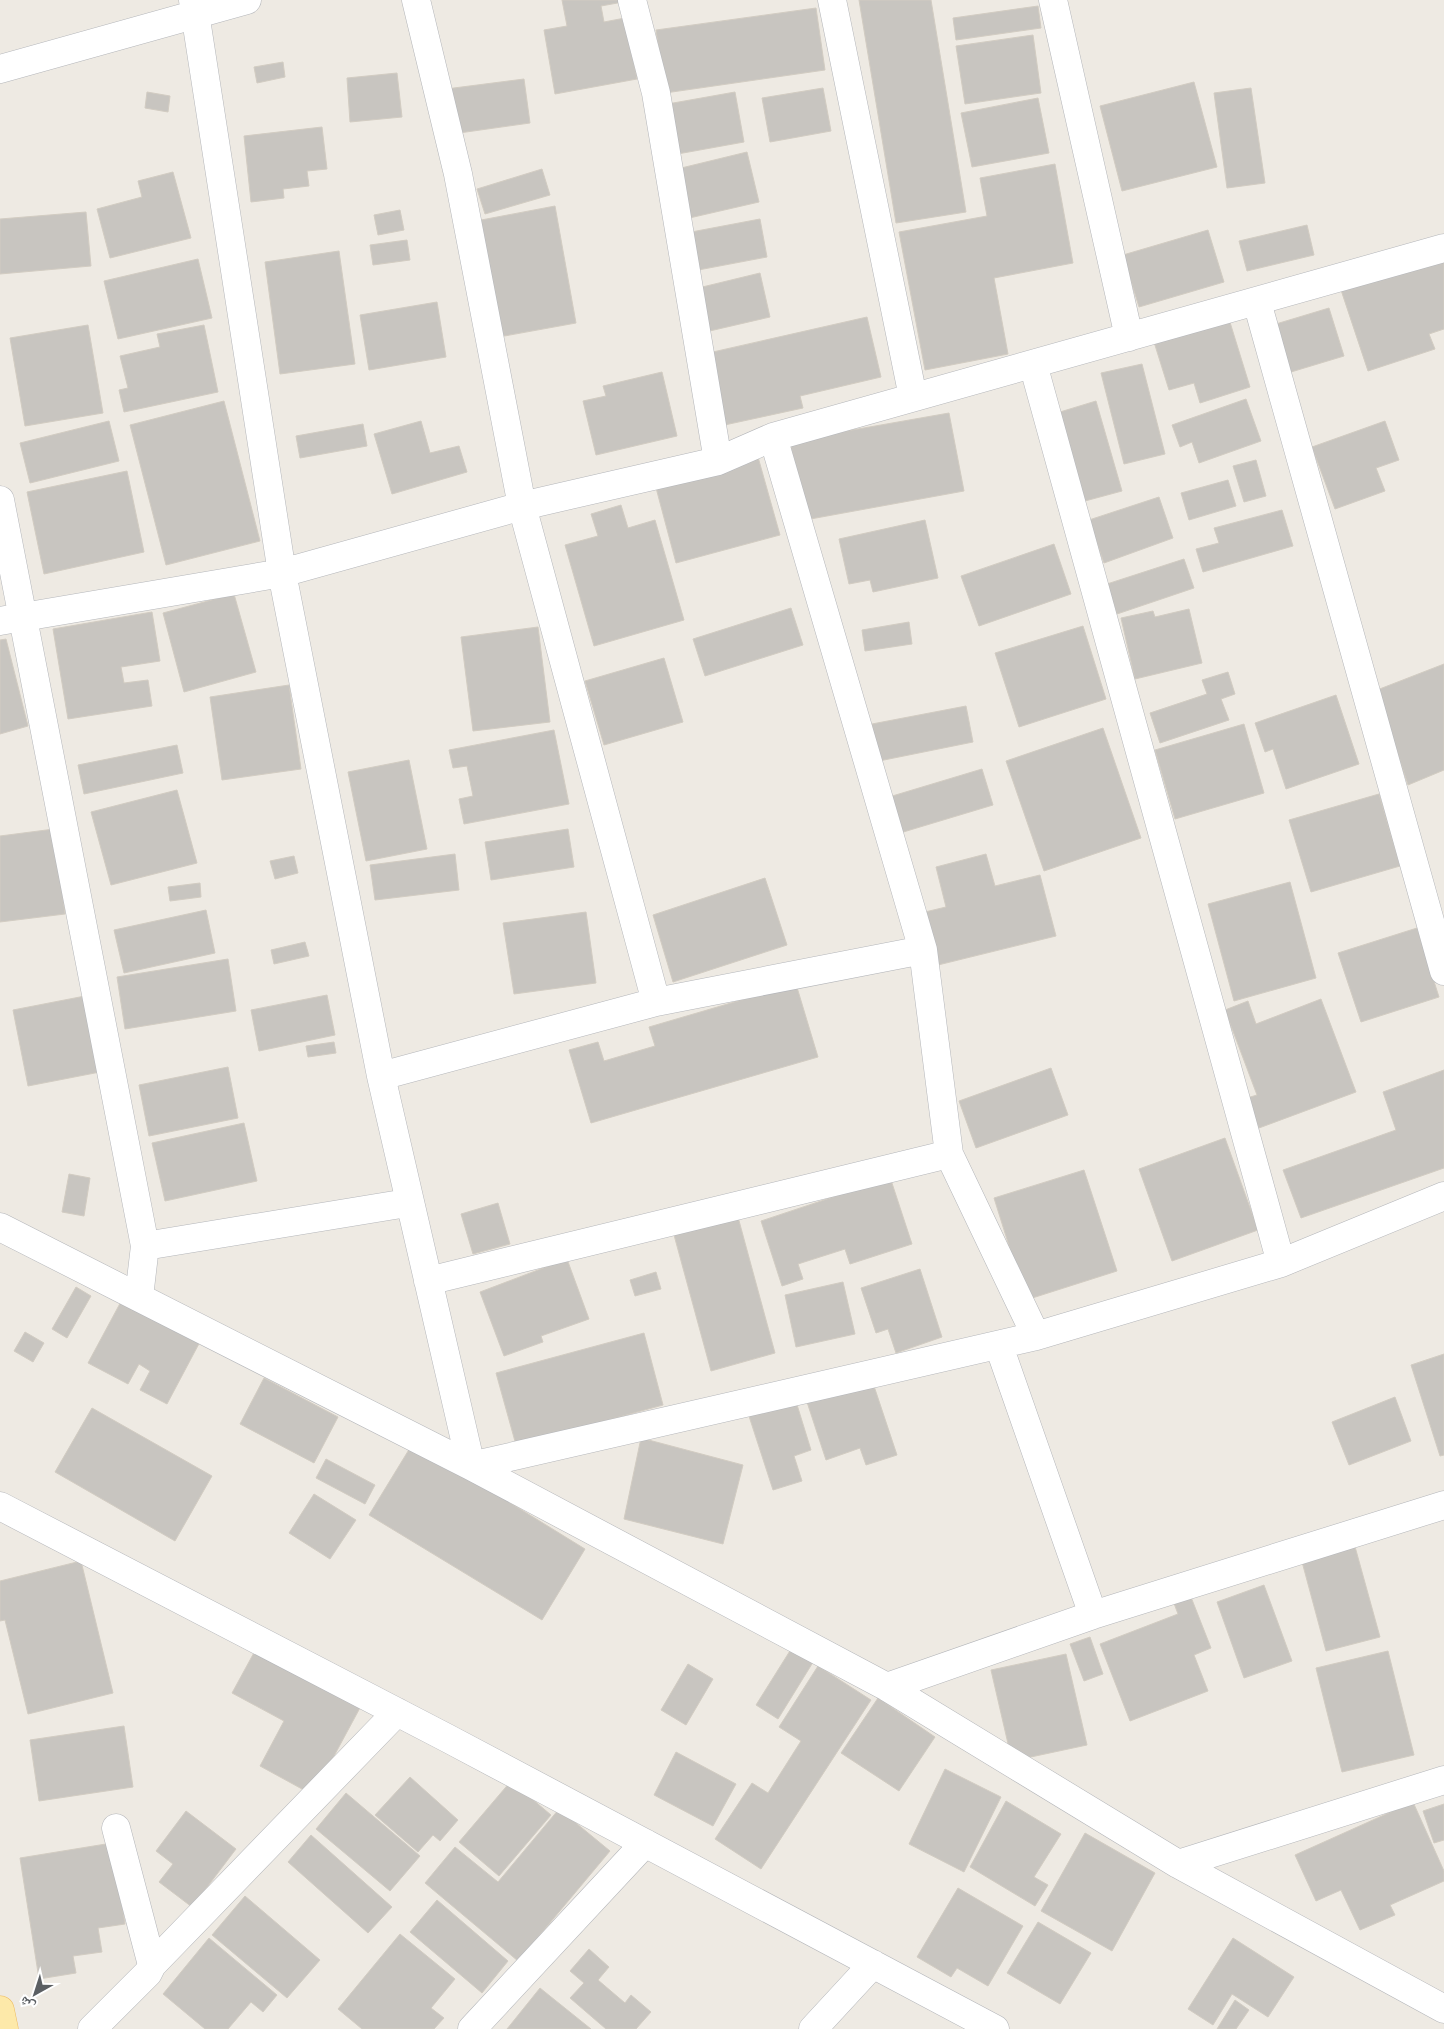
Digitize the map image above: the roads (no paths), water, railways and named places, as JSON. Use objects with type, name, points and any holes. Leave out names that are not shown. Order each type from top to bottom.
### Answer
[{"type":"main road","points":[[0,2010],[4,2029]]},
{"type":"street","points":[[0,69],[194,7],[247,0]]},
{"type":"street","points":[[416,0],[458,174],[522,506],[656,1002]]},
{"type":"street","points":[[632,0],[656,93],[718,461]]},
{"type":"street","points":[[832,0],[913,398]]},
{"type":"street","points":[[1052,0],[1129,337]]},
{"type":"street","points":[[194,7],[282,573],[381,1076],[471,1466]]},
{"type":"street","points":[[11,619],[282,573],[522,506],[718,461],[773,436],[1257,302],[1444,248]]},
{"type":"street","points":[[1257,302],[1444,971]]},
{"type":"street","points":[[1033,364],[1281,1263]]},
{"type":"street","points":[[773,436],[923,950],[949,1154],[1036,1336]]},
{"type":"street","points":[[0,500],[11,619],[144,1246],[138,1297]]},
{"type":"street","points":[[381,1076],[656,1002],[923,950]]},
{"type":"street","points":[[428,1281],[949,1154]]},
{"type":"street","points":[[471,1466],[1036,1336],[1281,1263],[1444,1196]]},
{"type":"street","points":[[144,1246],[408,1203],[411,1206]]},
{"type":"street","points":[[0,1227],[471,1466],[887,1687],[1178,1864],[1444,2009]]},
{"type":"street","points":[[999,1346],[1093,1615]]},
{"type":"street","points":[[887,1687],[1093,1615],[1444,1505]]},
{"type":"street","points":[[0,1506],[397,1712],[995,2029]]},
{"type":"street","points":[[92,2029],[148,1973],[152,1965],[397,1712]]},
{"type":"street","points":[[1178,1864],[1444,1780]]},
{"type":"street","points":[[116,1828],[152,1965]]},
{"type":"street","points":[[472,2029],[645,1843]]},
{"type":"street","points":[[813,2029],[873,1964]]}]
